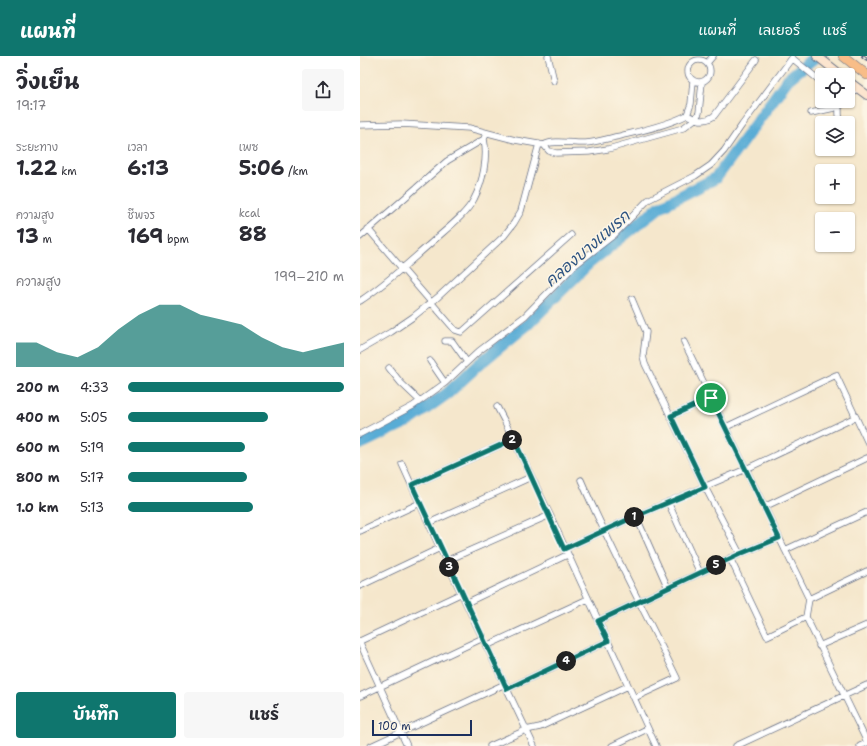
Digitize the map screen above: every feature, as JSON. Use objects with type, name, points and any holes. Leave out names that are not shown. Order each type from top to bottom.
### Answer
[{"type":"highway","points":[[844,56],[867,75]]},
{"type":"main road","points":[[817,56],[828,68]]},
{"type":"main road","points":[[857,88],[867,95]]},
{"type":"street","points":[[548,56],[554,81]]},
{"type":"street","points":[[707,63],[713,56]]},
{"type":"street","points":[[360,125],[401,124],[449,126],[469,128],[515,140],[541,144],[548,142],[575,144],[589,143],[676,120],[687,115],[691,104],[693,81],[688,74],[688,68],[691,63],[698,58],[707,63],[710,68],[710,74],[707,79],[702,82],[693,81]]},
{"type":"street","points":[[360,434],[389,420],[420,401],[445,382],[467,362],[525,316],[574,266],[614,235],[648,200],[699,174],[711,165],[724,151],[792,58],[815,77]]},
{"type":"street","points":[[687,115],[703,121],[709,120],[714,116],[756,60]]},
{"type":"street","points":[[541,144],[549,151],[556,153],[589,152],[683,128],[696,119],[699,108],[702,82]]},
{"type":"street","points":[[811,113],[835,108]]},
{"type":"street","points":[[360,301],[375,292],[403,268],[454,222],[474,199],[486,159],[484,139],[486,132]]},
{"type":"street","points":[[360,237],[448,161],[484,139]]},
{"type":"street","points":[[360,350],[391,332],[432,302],[504,236],[521,211],[541,144]]},
{"type":"street","points":[[368,229],[455,330],[460,332],[464,331],[571,235]]},
{"type":"street","points":[[632,299],[646,332],[643,356],[645,364],[705,487],[740,554]]},
{"type":"street","points":[[445,341],[452,341],[467,362]]},
{"type":"street","points":[[684,342],[809,599],[806,616],[819,646],[845,694],[867,742],[860,746]]},
{"type":"street","points":[[430,361],[445,382]]},
{"type":"street","points":[[389,368],[401,383],[420,401]]},
{"type":"street","points":[[726,427],[836,375],[867,441]]},
{"type":"street","points":[[671,416],[711,398]]},
{"type":"street","points":[[497,407],[550,515],[656,746]]},
{"type":"street","points":[[466,603],[566,552],[603,531],[746,469],[856,417]]},
{"type":"street","points":[[412,485],[514,439]]},
{"type":"street","points":[[764,507],[867,458]]},
{"type":"street","points":[[402,464],[446,561],[534,746]]},
{"type":"street","points":[[429,523],[531,477]]},
{"type":"street","points":[[581,480],[603,531],[640,602],[676,678],[634,698]]},
{"type":"street","points":[[668,502],[700,573]]},
{"type":"street","points":[[360,531],[420,503]]},
{"type":"street","points":[[785,550],[867,512]]},
{"type":"street","points":[[446,561],[550,515]]},
{"type":"street","points":[[636,516],[668,588]]},
{"type":"street","points":[[598,621],[730,558],[779,538]]},
{"type":"street","points":[[360,586],[440,548]]},
{"type":"street","points":[[730,558],[767,636],[806,616]]},
{"type":"street","points":[[809,599],[867,571]]},
{"type":"street","points":[[407,746],[360,642],[462,593]]},
{"type":"street","points":[[486,646],[588,599]]},
{"type":"street","points":[[819,646],[867,625]]},
{"type":"street","points":[[360,696],[483,638]]},
{"type":"street","points":[[371,746],[608,641]]},
{"type":"street","points":[[736,746],[867,684]]},
{"type":"street","points":[[490,746],[526,730],[540,727],[628,686]]},
{"type":"street","points":[[612,746],[647,729]]},
{"type":"waterway","name":"คลองบางแพรก","points":[[360,444],[410,420],[448,393],[479,364],[528,324],[589,263],[661,206],[716,178],[788,79],[816,56]]},
{"type":"railway","points":[[863,56],[867,59]]},
{"type":"route","points":[[711,398],[779,538],[740,554],[598,621],[608,641],[507,689],[440,548],[412,485],[514,439],[550,515],[564,549],[636,516],[705,487],[671,416],[711,398]]}]
